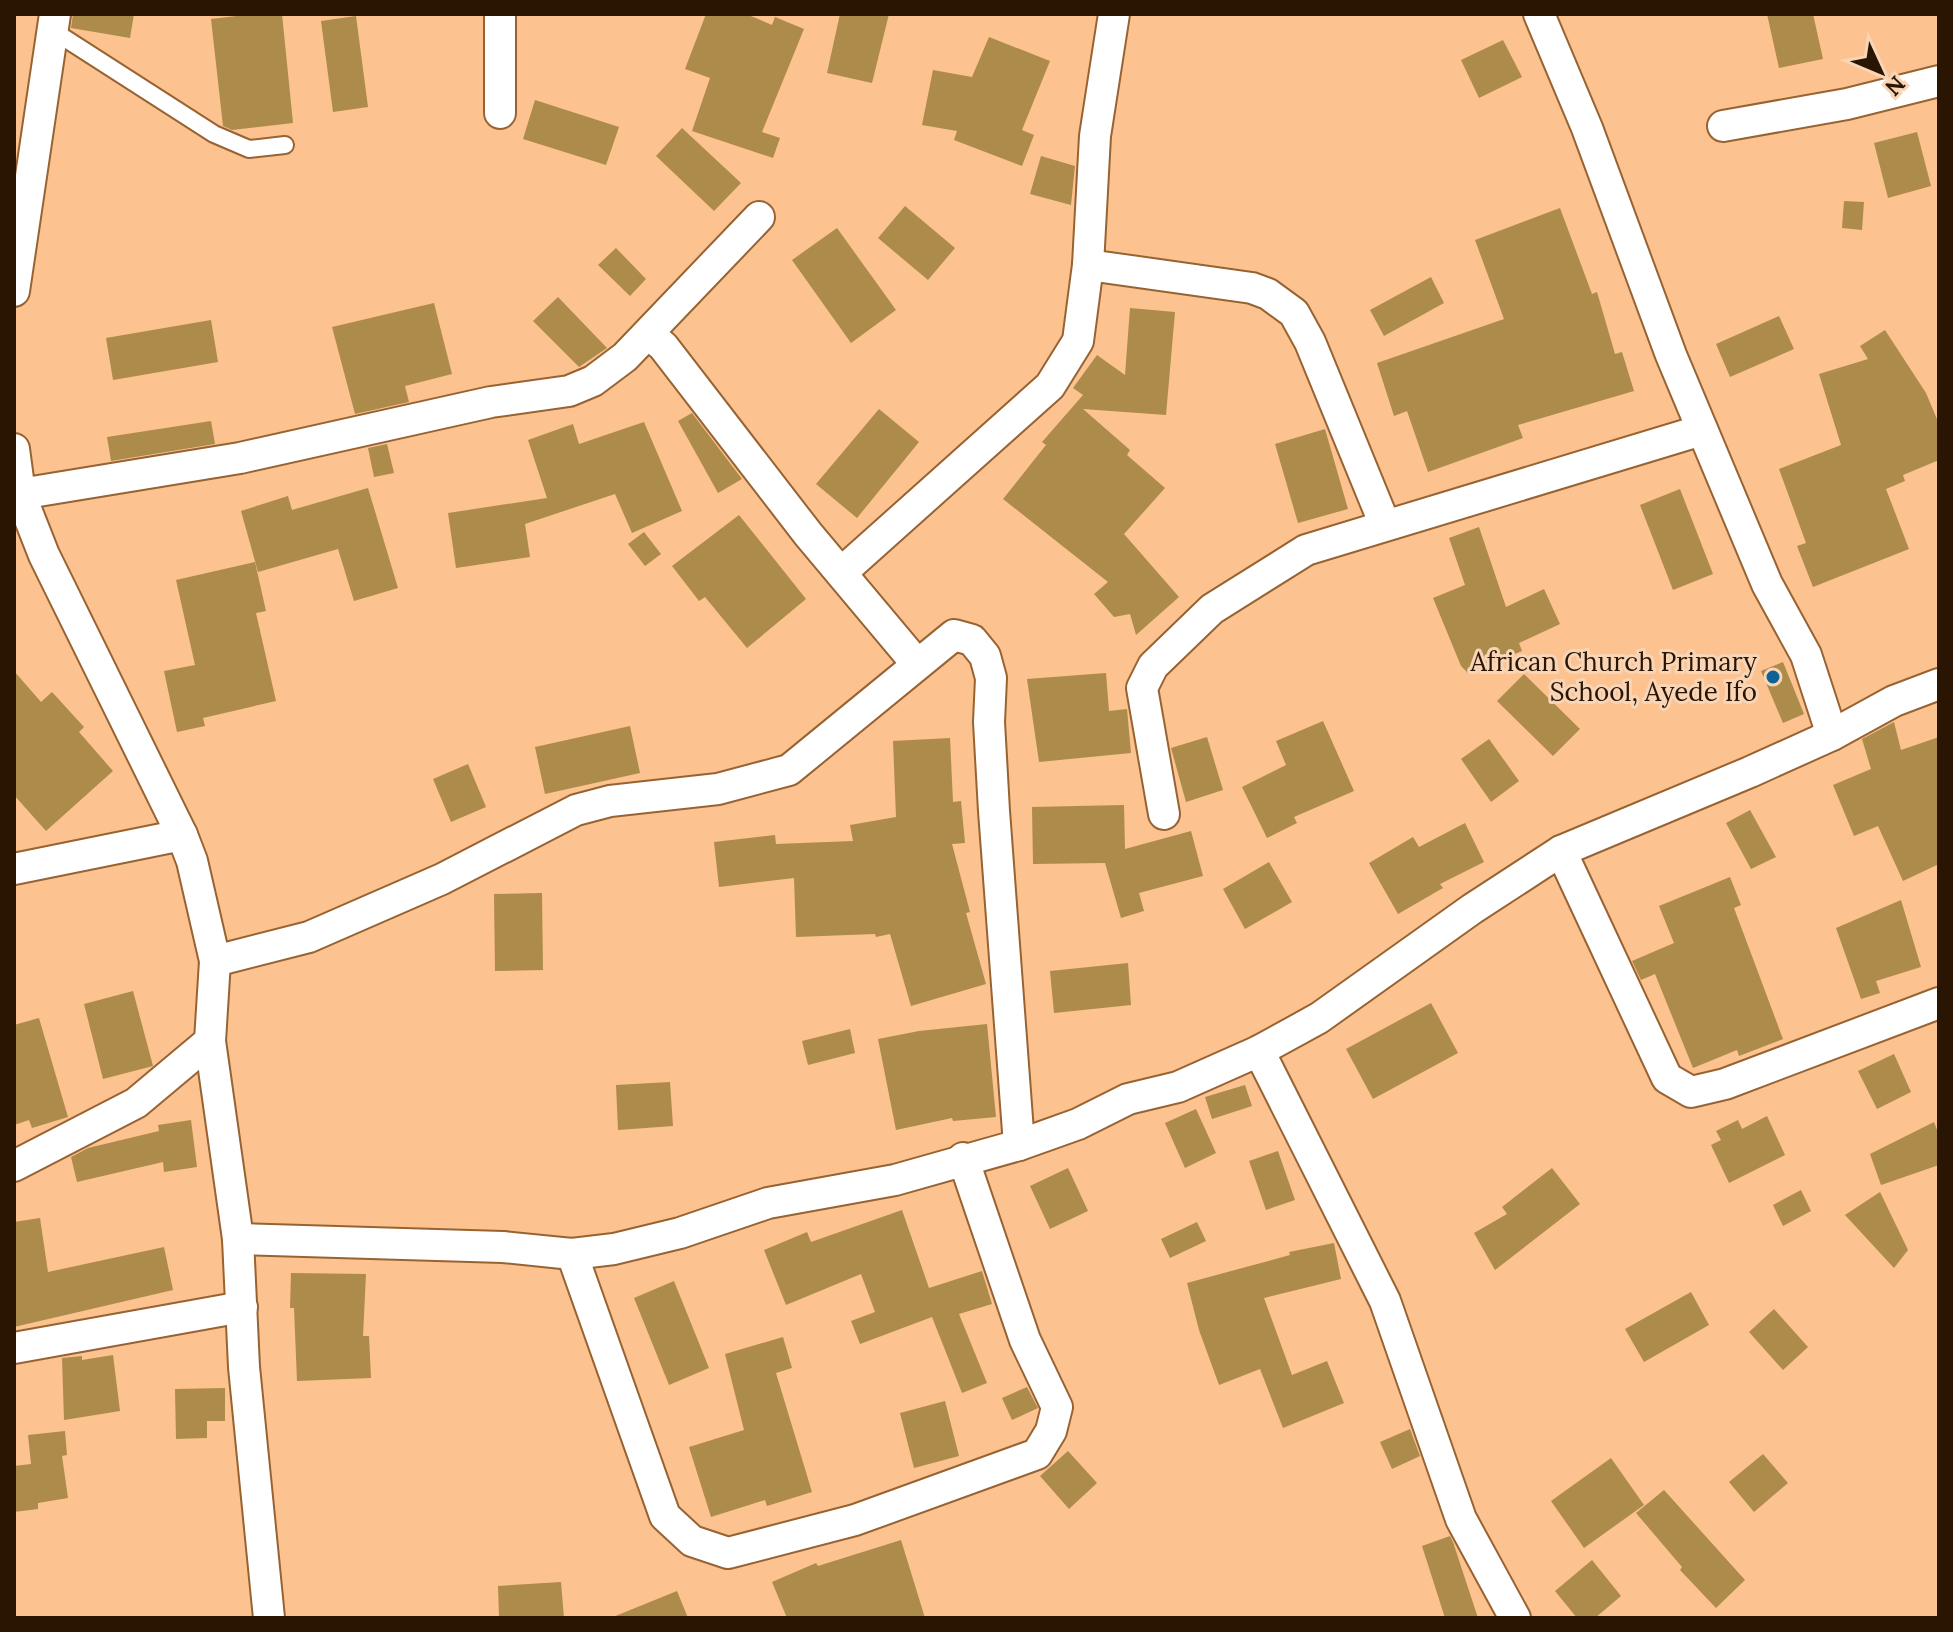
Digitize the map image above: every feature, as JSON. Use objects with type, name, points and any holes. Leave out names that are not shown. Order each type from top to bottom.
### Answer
[{"type":"street","points":[[500,14],[500,113]]},
{"type":"street","points":[[842,572],[1050,386],[1078,341],[1088,265],[1095,136],[1114,14]]},
{"type":"street","points":[[1539,14],[1702,430],[1767,584],[1806,655],[1832,735]]},
{"type":"street","points":[[14,291],[53,22]]},
{"type":"street","points":[[1723,126],[1847,104],[1939,81]]},
{"type":"street","points":[[20,494],[240,458],[491,402],[569,391],[593,381],[649,335],[759,217]]},
{"type":"street","points":[[1088,265],[1252,288],[1268,294],[1294,313],[1310,342],[1385,525]]},
{"type":"street","points":[[649,335],[663,346],[808,534],[917,664]]},
{"type":"street","points":[[1164,814],[1142,688],[1153,666],[1212,609],[1306,550],[1702,430]]},
{"type":"street","points":[[14,449],[20,494],[44,555],[182,835],[192,861],[215,961],[210,1041],[238,1239],[244,1367],[269,1618]]},
{"type":"street","points":[[215,961],[309,937],[442,879],[576,810],[610,801],[718,789],[789,770],[954,635],[972,640],[985,656],[991,678],[989,722],[994,811],[1019,1145]]},
{"type":"street","points":[[238,1239],[503,1247],[572,1254],[614,1249],[680,1233],[768,1203],[895,1180],[963,1158],[1019,1145],[1078,1124],[1128,1099],[1178,1087],[1259,1051],[1319,1018],[1472,909],[1561,851],[1832,735],[1894,701],[1939,684]]},
{"type":"street","points":[[14,869],[182,835]]},
{"type":"street","points":[[1561,851],[1667,1078],[1691,1092],[1725,1084],[1939,1003]]},
{"type":"street","points":[[14,1166],[136,1103],[210,1041]]},
{"type":"street","points":[[1259,1051],[1385,1301],[1461,1519],[1515,1618]]},
{"type":"street","points":[[572,1254],[665,1516],[692,1541],[728,1553],[806,1536],[1037,1454],[1051,1431],[1057,1407],[1025,1340],[963,1158]]},
{"type":"street","points":[[14,1348],[242,1307]]},
{"type":"lane","points":[[53,22],[214,134],[249,149],[285,145]]},
{"type":"building","points":[[73,14],[134,14],[130,38],[71,28]]},
{"type":"building","points":[[282,14],[293,123],[232,130],[223,126],[211,19]]},
{"type":"building","points":[[706,14],[746,14],[772,25],[775,17],[804,29],[762,132],[780,138],[773,158],[692,131],[710,78],[685,69]]},
{"type":"building","points":[[840,14],[889,14],[872,83],[827,73]]},
{"type":"building","points":[[1767,14],[1813,14],[1823,59],[1779,68]]},
{"type":"building","points":[[356,16],[368,107],[333,112],[321,21]]},
{"type":"building","points":[[989,37],[1050,61],[1022,130],[1034,135],[1022,166],[954,140],[957,131],[922,125],[933,70],[972,77]]},
{"type":"building","points":[[1503,40],[1522,77],[1479,98],[1461,60]]},
{"type":"building","points":[[535,100],[619,127],[606,165],[523,139]]},
{"type":"building","points":[[682,128],[741,183],[714,211],[656,156]]},
{"type":"building","points":[[1917,132],[1931,186],[1888,198],[1874,143]]},
{"type":"building","points":[[1041,156],[1075,166],[1071,205],[1030,194]]},
{"type":"building","points":[[1844,201],[1864,202],[1862,230],[1842,228]]},
{"type":"building","points":[[905,206],[955,248],[928,280],[878,238]]},
{"type":"building","points":[[1560,208],[1592,294],[1597,292],[1615,354],[1622,352],[1634,391],[1518,425],[1523,438],[1428,472],[1407,411],[1394,416],[1377,363],[1504,319],[1475,240]]},
{"type":"building","points":[[837,228],[896,310],[851,343],[792,260]]},
{"type":"building","points":[[616,248],[646,279],[630,296],[598,265]]},
{"type":"building","points":[[1431,277],[1444,303],[1384,336],[1370,310]]},
{"type":"building","points":[[558,297],[607,348],[579,367],[533,321]]},
{"type":"building","points":[[434,303],[452,374],[405,386],[409,402],[355,414],[332,327]]},
{"type":"building","points":[[1130,308],[1175,312],[1166,415],[1083,409],[1130,450],[1127,455],[1165,488],[1124,534],[1179,597],[1136,635],[1130,614],[1114,617],[1094,594],[1108,582],[1003,499],[1046,445],[1042,442],[1083,395],[1073,388],[1097,355],[1125,375]]},
{"type":"building","points":[[1779,316],[1794,349],[1730,377],[1716,344]]},
{"type":"building","points":[[211,320],[218,362],[113,380],[106,338]]},
{"type":"building","points":[[1885,330],[1926,393],[1939,424],[1939,460],[1903,475],[1905,481],[1886,489],[1909,549],[1813,587],[1797,546],[1806,543],[1779,469],[1841,445],[1819,374],[1868,359],[1860,346]]},
{"type":"building","points":[[879,409],[919,442],[857,518],[816,484]]},
{"type":"building","points":[[692,413],[742,479],[718,493],[678,421]]},
{"type":"building","points":[[211,421],[215,444],[111,461],[107,437]]},
{"type":"building","points":[[644,422],[682,511],[632,533],[615,494],[525,524],[530,557],[456,568],[448,513],[547,498],[528,440],[573,424],[579,444]]},
{"type":"building","points":[[1325,429],[1348,509],[1298,523],[1275,444]]},
{"type":"building","points":[[387,444],[394,473],[374,477],[368,448]]},
{"type":"building","points":[[368,488],[398,588],[354,601],[338,549],[258,572],[241,511],[288,496],[292,510]]},
{"type":"building","points":[[1680,489],[1713,574],[1673,590],[1640,505]]},
{"type":"building","points":[[739,515],[806,599],[747,648],[705,597],[699,601],[672,566]]},
{"type":"building","points":[[1479,527],[1506,607],[1544,589],[1560,624],[1519,643],[1522,651],[1468,673],[1461,666],[1433,598],[1465,585],[1449,538]]},
{"type":"building","points":[[644,532],[661,554],[645,566],[628,544]]},
{"type":"building","points":[[255,562],[266,611],[256,613],[276,701],[203,718],[205,726],[177,732],[164,671],[195,665],[176,580]]},
{"type":"building","points":[[1783,662],[1804,714],[1783,723],[1761,671]]},
{"type":"building","points":[[14,671],[41,702],[52,692],[84,727],[79,732],[113,771],[46,831],[14,795]]},
{"type":"building","points":[[1106,673],[1109,711],[1127,709],[1131,753],[1039,762],[1027,679]]},
{"type":"building","points":[[1524,674],[1580,729],[1553,756],[1497,701]]},
{"type":"building","points":[[1323,721],[1354,791],[1294,817],[1297,823],[1267,838],[1242,787],[1286,765],[1276,741]]},
{"type":"building","points":[[1894,722],[1901,750],[1939,737],[1939,864],[1903,881],[1878,826],[1854,836],[1833,785],[1871,769],[1862,739]]},
{"type":"building","points":[[630,726],[640,773],[545,794],[535,747]]},
{"type":"building","points":[[1207,737],[1223,790],[1186,802],[1171,748]]},
{"type":"building","points":[[950,738],[953,802],[961,801],[965,843],[952,844],[970,912],[966,913],[986,984],[911,1006],[890,934],[876,937],[875,934],[796,937],[794,878],[719,887],[714,842],[775,835],[776,844],[853,841],[850,825],[896,817],[893,741]]},
{"type":"building","points":[[1489,739],[1519,781],[1491,802],[1461,759]]},
{"type":"building","points":[[468,764],[486,807],[451,822],[433,779]]},
{"type":"building","points":[[1124,805],[1125,849],[1191,831],[1203,876],[1139,893],[1144,911],[1121,918],[1105,863],[1033,864],[1032,807]]},
{"type":"building","points":[[1750,810],[1776,857],[1751,869],[1726,823]]},
{"type":"building","points":[[1465,823],[1484,862],[1440,884],[1443,888],[1398,914],[1369,863],[1413,837],[1419,847]]},
{"type":"building","points":[[1269,862],[1292,902],[1245,929],[1223,889]]},
{"type":"building","points":[[1730,877],[1741,905],[1734,908],[1783,1039],[1739,1056],[1737,1050],[1693,1068],[1655,974],[1641,980],[1632,961],[1674,943],[1659,906]]},
{"type":"building","points":[[542,893],[543,970],[495,971],[494,894]]},
{"type":"building","points":[[1901,900],[1921,967],[1876,981],[1880,993],[1861,999],[1836,928]]},
{"type":"building","points":[[1128,963],[1131,1005],[1054,1013],[1050,971]]},
{"type":"building","points":[[133,991],[153,1066],[103,1079],[84,1004]]},
{"type":"building","points":[[1431,1003],[1458,1053],[1373,1099],[1346,1049]]},
{"type":"building","points":[[39,1018],[68,1117],[32,1128],[29,1120],[14,1125],[14,1025]]},
{"type":"building","points":[[987,1024],[996,1117],[953,1121],[952,1118],[896,1130],[878,1039]]},
{"type":"building","points":[[850,1029],[855,1053],[808,1065],[802,1041]]},
{"type":"building","points":[[1894,1054],[1911,1092],[1877,1109],[1858,1071]]},
{"type":"building","points":[[670,1082],[673,1126],[618,1130],[616,1085]]},
{"type":"building","points":[[1245,1085],[1252,1106],[1212,1119],[1205,1097]]},
{"type":"building","points":[[1196,1109],[1216,1153],[1185,1168],[1165,1123]]},
{"type":"building","points":[[1767,1116],[1785,1155],[1729,1183],[1711,1145],[1721,1140],[1716,1131],[1738,1120],[1742,1129]]},
{"type":"building","points":[[191,1120],[197,1167],[164,1172],[163,1162],[77,1182],[71,1157],[88,1148],[159,1131],[158,1125]]},
{"type":"building","points":[[1934,1122],[1939,1135],[1939,1165],[1881,1185],[1870,1154]]},
{"type":"building","points":[[1278,1151],[1295,1200],[1266,1210],[1249,1161]]},
{"type":"building","points":[[1068,1168],[1088,1211],[1050,1229],[1030,1186]]},
{"type":"building","points":[[1552,1168],[1580,1204],[1495,1270],[1474,1233],[1507,1214],[1502,1207]]},
{"type":"building","points":[[1801,1190],[1811,1211],[1783,1226],[1773,1205]]},
{"type":"building","points":[[1880,1192],[1908,1250],[1894,1268],[1845,1215]]},
{"type":"building","points":[[902,1210],[929,1288],[982,1271],[992,1304],[959,1314],[987,1383],[962,1393],[932,1317],[860,1344],[851,1321],[875,1312],[861,1274],[786,1305],[764,1250],[807,1232],[811,1242]]},
{"type":"building","points":[[40,1218],[48,1272],[164,1247],[173,1290],[14,1327],[14,1222]]},
{"type":"building","points":[[1197,1222],[1206,1241],[1170,1258],[1161,1239]]},
{"type":"building","points":[[1334,1243],[1341,1279],[1264,1298],[1292,1375],[1327,1361],[1344,1403],[1283,1428],[1260,1369],[1219,1385],[1199,1330],[1187,1283],[1290,1255],[1289,1252]]},
{"type":"building","points":[[291,1273],[366,1274],[363,1336],[369,1336],[371,1378],[297,1381],[294,1308],[290,1308]]},
{"type":"building","points":[[674,1281],[709,1368],[669,1385],[634,1298]]},
{"type":"building","points":[[1691,1292],[1709,1325],[1644,1362],[1625,1329]]},
{"type":"building","points":[[1774,1309],[1808,1347],[1783,1370],[1749,1332]]},
{"type":"building","points":[[783,1337],[792,1368],[776,1373],[812,1492],[767,1506],[765,1500],[711,1517],[689,1447],[744,1430],[725,1354]]},
{"type":"building","points":[[113,1355],[120,1411],[64,1420],[62,1358],[82,1356],[82,1360]]},
{"type":"building","points":[[1027,1387],[1038,1408],[1012,1420],[1002,1398]]},
{"type":"building","points":[[225,1388],[225,1421],[207,1421],[207,1438],[176,1439],[175,1389]]},
{"type":"building","points":[[945,1401],[959,1456],[914,1468],[900,1413]]},
{"type":"building","points":[[1410,1429],[1420,1456],[1392,1469],[1380,1442]]},
{"type":"building","points":[[65,1431],[67,1455],[62,1456],[68,1498],[38,1503],[38,1509],[14,1512],[14,1466],[31,1464],[28,1435]]},
{"type":"building","points":[[1068,1451],[1097,1483],[1069,1509],[1040,1476]]},
{"type":"building","points":[[1763,1454],[1788,1483],[1754,1512],[1729,1482]]},
{"type":"building","points":[[1611,1458],[1644,1505],[1584,1548],[1551,1501]]},
{"type":"building","points":[[1664,1490],[1745,1580],[1716,1608],[1680,1570],[1682,1567],[1636,1513]]},
{"type":"building","points":[[1450,1536],[1478,1618],[1445,1618],[1422,1546]]},
{"type":"building","points":[[901,1540],[925,1618],[787,1618],[772,1582],[816,1563],[818,1566]]},
{"type":"building","points":[[1592,1560],[1621,1596],[1595,1618],[1577,1618],[1555,1591]]},
{"type":"building","points":[[561,1582],[564,1618],[499,1618],[498,1586]]},
{"type":"building","points":[[677,1591],[688,1618],[613,1618],[613,1617]]},
{"type":"place","name":"African Church Primary School, Ayede Ifo","points":[[1773,677]]}]
